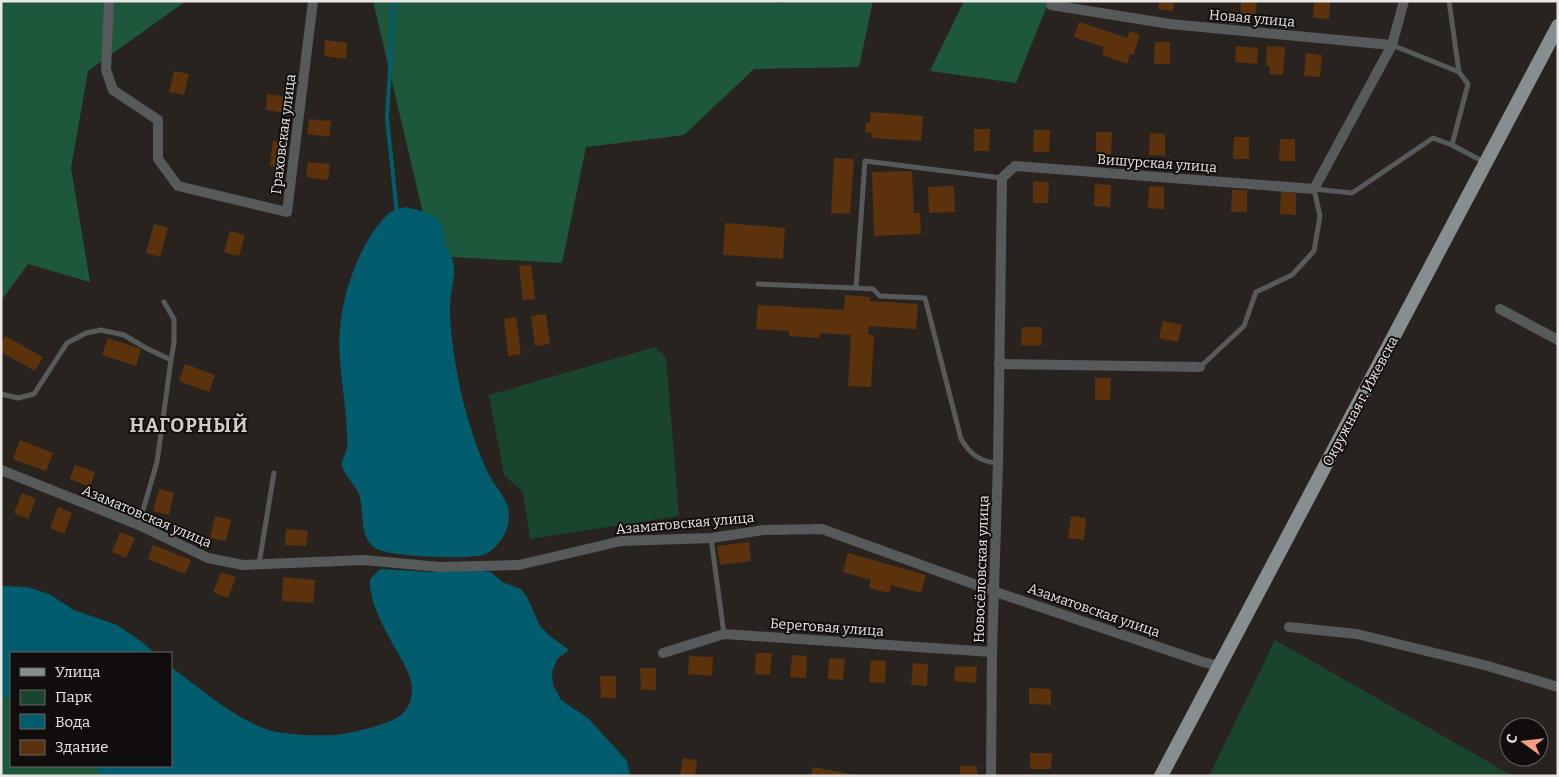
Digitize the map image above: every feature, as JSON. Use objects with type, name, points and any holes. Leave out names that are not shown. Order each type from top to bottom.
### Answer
[{"type":"main road","name":"Окружная г. Ижевска","points":[[1162,776],[1558,26]]},
{"type":"street","name":"Граховская улица","points":[[109,1],[106,70],[113,90],[158,120],[158,159],[178,186],[287,212],[313,1]]},
{"type":"street","points":[[1314,188],[1392,45],[1404,1]]},
{"type":"street","name":"Новая улица","points":[[1051,4],[1170,24],[1392,45]]},
{"type":"street","name":"Вишурская улица","points":[[1002,178],[1014,166],[1314,188]]},
{"type":"street","name":"Новосёловская улица","points":[[990,776],[998,463],[1002,178]]},
{"type":"street","points":[[1500,309],[1558,340]]},
{"type":"street","points":[[999,364],[1200,367]]},
{"type":"street","name":"Азаматовская улица","points":[[1,470],[138,525],[208,558],[243,565],[364,560],[440,567],[519,565],[621,541],[711,538],[764,530],[822,529],[994,591],[1219,666]]},
{"type":"street","points":[[1289,627],[1358,634],[1488,666],[1558,687]]},
{"type":"street","name":"Береговая улица","points":[[662,653],[724,634],[992,652]]},
{"type":"lane","points":[[1449,1],[1459,72],[1468,84],[1452,145]]},
{"type":"lane","points":[[1392,45],[1459,72]]},
{"type":"lane","points":[[1200,367],[1244,326],[1256,292],[1292,276],[1314,250],[1320,216],[1314,188],[1352,193],[1433,138],[1452,145],[1486,163]]},
{"type":"lane","points":[[856,288],[865,161],[1002,178]]},
{"type":"lane","points":[[758,284],[873,289],[880,296],[925,298],[960,439],[968,451],[986,462],[998,463]]},
{"type":"lane","points":[[138,525],[158,462],[174,342],[174,319],[164,302]]},
{"type":"lane","points":[[1,394],[18,398],[34,394],[67,343],[86,333],[101,330],[124,335],[171,360]]},
{"type":"lane","points":[[259,564],[274,473]]},
{"type":"lane","points":[[711,538],[724,634]]},
{"type":"green space","points":[[1,1],[186,1],[88,71],[71,168],[90,282],[28,264],[1,301]]},
{"type":"green space","points":[[373,1],[769,1],[781,3],[790,1],[873,1],[859,67],[754,69],[684,135],[586,147],[562,263],[433,256]]},
{"type":"green space","points":[[964,1],[1049,1],[1016,83],[930,71]]},
{"type":"green space","points":[[655,347],[666,358],[679,516],[530,539],[523,492],[504,475],[489,395]]},
{"type":"green space","points":[[1275,640],[1513,776],[1209,776]]},
{"type":"green space","points":[[1,696],[10,699],[10,767],[97,767],[99,776],[1,776]]},
{"type":"water","points":[[405,207],[434,216],[442,226],[444,243],[450,253],[454,269],[450,312],[455,359],[464,405],[484,465],[508,507],[508,522],[505,534],[489,552],[478,556],[448,557],[395,554],[375,548],[366,536],[358,492],[342,466],[347,444],[339,342],[344,300],[360,255],[376,228],[387,215],[394,210]]},
{"type":"water","points":[[380,569],[431,572],[474,570],[491,572],[502,582],[521,589],[527,597],[540,626],[569,650],[557,659],[552,672],[553,685],[561,700],[589,719],[627,761],[630,776],[99,776],[97,767],[172,767],[172,668],[238,716],[263,728],[278,732],[309,735],[341,734],[379,725],[401,715],[411,700],[412,692],[409,674],[375,608],[370,588],[370,579]]},
{"type":"water","points":[[1,586],[27,587],[49,594],[74,610],[117,625],[154,652],[10,652],[10,699],[1,696]]},
{"type":"building","points":[[1159,1],[1174,1],[1173,11],[1158,9]]},
{"type":"building","points":[[1241,1],[1257,1],[1255,17],[1240,16]]},
{"type":"building","points":[[1314,1],[1330,1],[1329,19],[1313,18]]},
{"type":"building","points":[[1079,22],[1127,38],[1130,31],[1140,35],[1133,55],[1130,54],[1127,64],[1102,55],[1104,47],[1074,37]]},
{"type":"building","points":[[325,40],[347,43],[346,59],[324,56]]},
{"type":"building","points":[[1155,42],[1170,42],[1170,64],[1154,64]]},
{"type":"building","points":[[1236,46],[1258,48],[1257,64],[1235,62]]},
{"type":"building","points":[[1267,46],[1285,47],[1283,75],[1269,74],[1270,66],[1266,66]]},
{"type":"building","points":[[1306,53],[1322,55],[1320,77],[1304,76]]},
{"type":"building","points":[[174,71],[189,74],[184,95],[169,92]]},
{"type":"building","points":[[267,94],[289,97],[287,113],[266,110]]},
{"type":"building","points":[[871,112],[923,116],[921,141],[871,138],[872,133],[865,132],[866,122],[870,123]]},
{"type":"building","points":[[309,119],[331,121],[329,137],[307,134]]},
{"type":"building","points":[[974,129],[990,129],[989,151],[974,151]]},
{"type":"building","points":[[1034,130],[1050,130],[1049,152],[1033,152]]},
{"type":"building","points":[[1096,132],[1112,132],[1111,154],[1096,154]]},
{"type":"building","points":[[1150,133],[1165,134],[1165,156],[1149,155]]},
{"type":"building","points":[[1234,137],[1249,137],[1249,159],[1233,159]]},
{"type":"building","points":[[1280,139],[1295,139],[1295,161],[1279,161]]},
{"type":"building","points":[[273,141],[288,142],[285,168],[270,166]]},
{"type":"building","points":[[834,158],[854,159],[850,214],[831,213]]},
{"type":"building","points":[[308,162],[330,164],[328,180],[306,177]]},
{"type":"building","points":[[912,171],[914,213],[920,213],[921,234],[874,236],[872,172]]},
{"type":"building","points":[[1033,181],[1049,182],[1048,203],[1033,203]]},
{"type":"building","points":[[1095,184],[1111,185],[1110,207],[1094,206]]},
{"type":"building","points":[[954,186],[955,212],[929,213],[928,187]]},
{"type":"building","points":[[1149,186],[1164,187],[1164,209],[1148,208]]},
{"type":"building","points":[[1232,190],[1247,190],[1247,212],[1231,212]]},
{"type":"building","points":[[1281,192],[1296,193],[1296,215],[1280,214]]},
{"type":"building","points":[[725,223],[785,228],[783,259],[723,255]]},
{"type":"building","points":[[154,224],[168,228],[160,257],[146,253]]},
{"type":"building","points":[[230,231],[245,235],[239,256],[224,252]]},
{"type":"building","points":[[531,265],[535,299],[523,300],[519,266]]},
{"type":"building","points":[[845,295],[870,297],[870,301],[918,304],[916,329],[869,326],[868,335],[874,335],[871,387],[848,386],[851,335],[820,333],[819,338],[789,336],[789,331],[756,329],[758,305],[844,310]]},
{"type":"building","points":[[546,314],[550,344],[535,346],[531,316]]},
{"type":"building","points":[[516,317],[521,354],[508,356],[504,319]]},
{"type":"building","points":[[1163,321],[1182,325],[1178,342],[1159,338]]},
{"type":"building","points":[[1022,327],[1042,327],[1041,346],[1021,345]]},
{"type":"building","points":[[5,336],[43,357],[35,371],[1,352],[1,343]]},
{"type":"building","points":[[108,338],[141,349],[136,366],[102,355]]},
{"type":"building","points":[[185,364],[215,375],[209,392],[179,381]]},
{"type":"building","points":[[1095,378],[1111,378],[1110,400],[1095,400]]},
{"type":"building","points":[[20,440],[53,453],[46,471],[13,459]]},
{"type":"building","points":[[75,465],[95,472],[90,487],[70,479]]},
{"type":"building","points":[[159,489],[174,493],[169,515],[153,511]]},
{"type":"building","points":[[22,493],[36,499],[28,519],[14,513]]},
{"type":"building","points":[[58,507],[72,513],[64,534],[50,528]]},
{"type":"building","points":[[215,516],[231,520],[226,541],[210,538]]},
{"type":"building","points":[[1071,516],[1086,518],[1084,540],[1068,538]]},
{"type":"building","points":[[286,529],[308,531],[306,546],[285,545]]},
{"type":"building","points":[[120,532],[135,538],[126,558],[112,552]]},
{"type":"building","points":[[749,542],[751,561],[720,565],[717,546]]},
{"type":"building","points":[[153,545],[191,560],[185,574],[148,559]]},
{"type":"building","points":[[848,553],[926,575],[921,593],[891,585],[889,593],[869,588],[871,580],[843,572]]},
{"type":"building","points":[[221,572],[236,577],[228,598],[213,592]]},
{"type":"building","points":[[283,577],[315,580],[313,603],[282,601]]},
{"type":"building","points":[[756,653],[772,653],[770,675],[755,674]]},
{"type":"building","points":[[792,655],[807,656],[806,678],[790,677]]},
{"type":"building","points":[[689,656],[713,657],[712,676],[688,674]]},
{"type":"building","points":[[829,658],[845,659],[843,680],[828,679]]},
{"type":"building","points":[[871,660],[886,661],[885,683],[869,682]]},
{"type":"building","points":[[913,663],[928,664],[927,686],[911,685]]},
{"type":"building","points":[[955,666],[977,667],[976,683],[954,681]]},
{"type":"building","points":[[640,668],[656,668],[656,690],[641,690]]},
{"type":"building","points":[[600,676],[616,676],[616,698],[601,698]]},
{"type":"building","points":[[1029,688],[1051,689],[1051,705],[1029,704]]},
{"type":"building","points":[[1030,753],[1052,753],[1051,769],[1030,769]]},
{"type":"building","points":[[683,758],[697,760],[695,776],[680,776]]},
{"type":"building","points":[[960,766],[977,766],[977,776],[960,776]]},
{"type":"building","points":[[813,767],[856,775],[856,776],[811,776]]},
{"type":"waterway","points":[[394,1],[387,118],[397,213]]},
{"type":"district","name":"НАГОРНЫЙ","points":[[189,425]]}]
